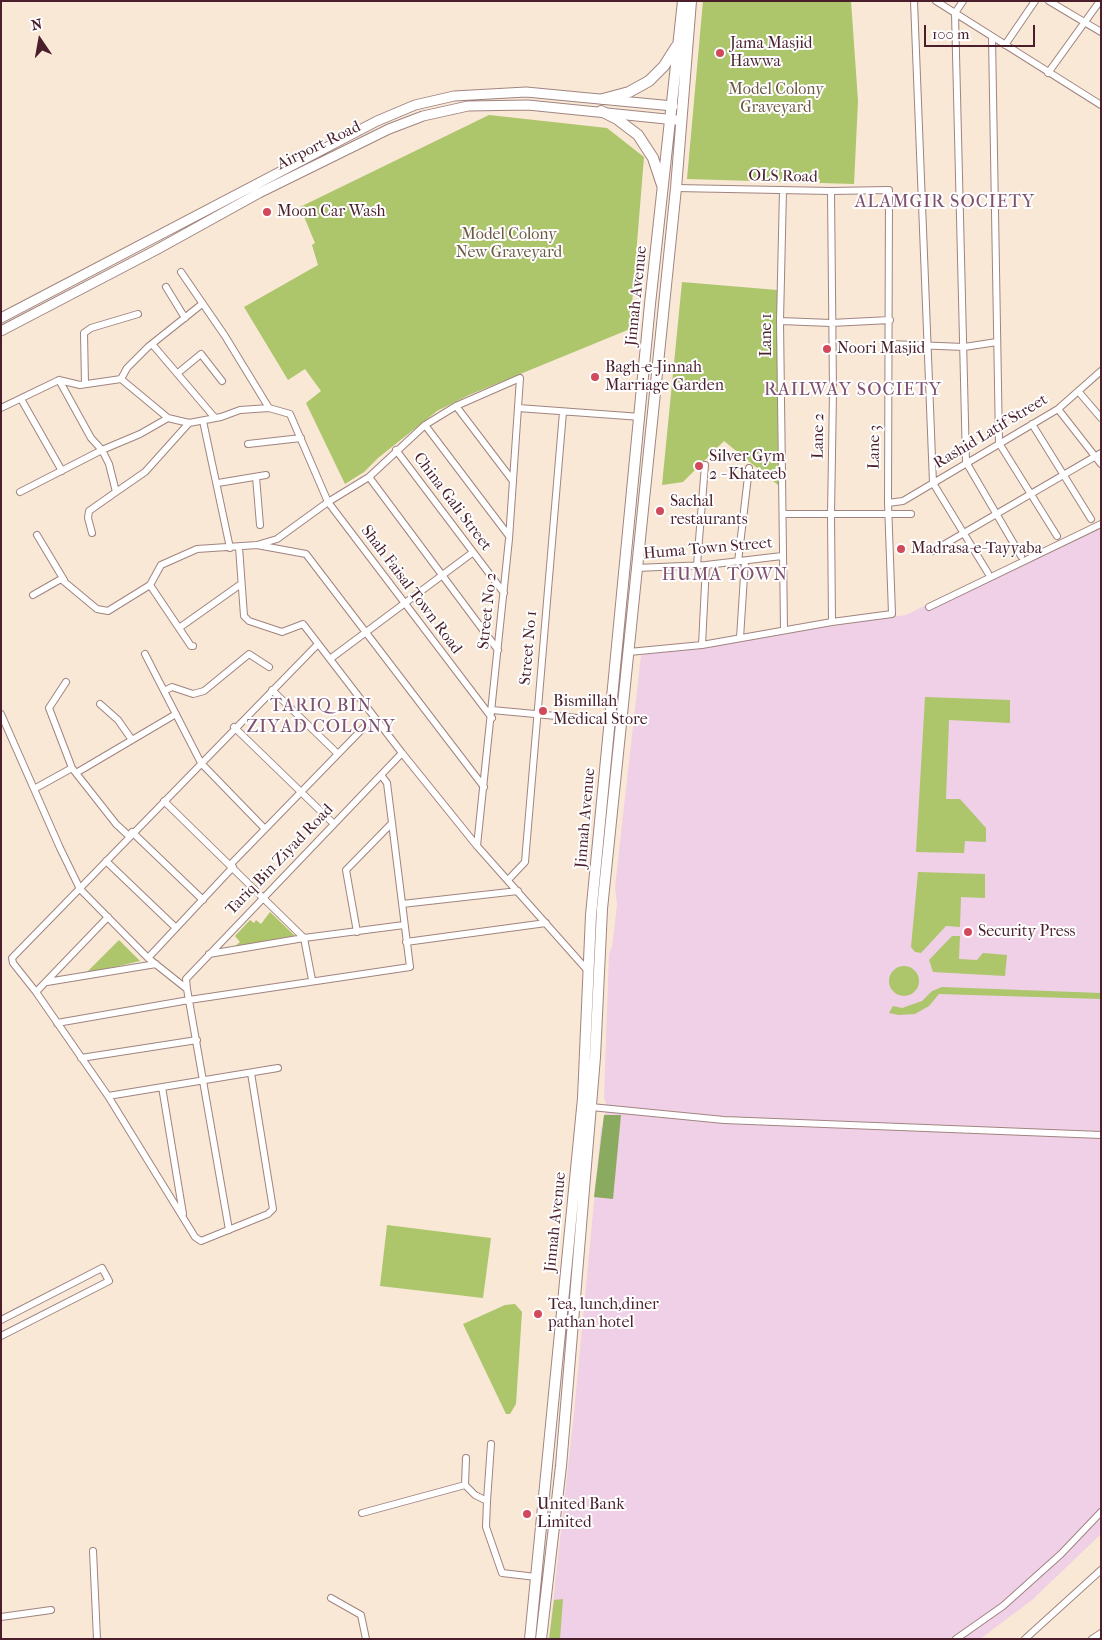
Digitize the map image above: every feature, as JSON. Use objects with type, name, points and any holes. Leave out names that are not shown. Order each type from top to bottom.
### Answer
[{"type":"highway","name":"Jinnah Avenue","points":[[530,1639],[540,1573],[561,1466],[595,1057],[602,909],[676,188],[676,120],[672,106],[683,1]]},
{"type":"highway","name":"Jinnah Avenue","points":[[541,1639],[540,1573],[583,1098],[588,971],[610,721],[641,417],[650,304],[663,191],[676,120],[691,1]]},
{"type":"highway","points":[[603,99],[629,92],[649,81],[664,66],[679,41]]},
{"type":"highway","points":[[601,111],[628,126],[645,144],[653,158],[663,191]]},
{"type":"main road","name":"Airport Road","points":[[1,318],[377,121],[415,106],[454,96],[526,92],[672,106]]},
{"type":"main road","name":"Airport Road","points":[[1,331],[156,250],[259,193],[389,129],[423,116],[468,106],[528,105],[676,120]]},
{"type":"street","points":[[914,1],[933,483],[988,573]]},
{"type":"street","points":[[936,1],[1101,105]]},
{"type":"street","points":[[963,1],[955,14],[966,462],[1021,556]]},
{"type":"street","points":[[1005,46],[1035,1]]},
{"type":"street","points":[[1049,1],[1101,32]]},
{"type":"street","points":[[1048,73],[1100,1]]},
{"type":"street","points":[[992,37],[999,443],[1057,536]]},
{"type":"street","name":"OLS Road","points":[[676,188],[830,192],[889,190]]},
{"type":"street","name":"Lane 1","points":[[783,190],[780,321],[784,514],[782,556],[784,630]]},
{"type":"street","name":"Lane 3","points":[[832,622],[892,614],[890,516],[888,503],[889,190]]},
{"type":"street","name":"Lane 2","points":[[830,192],[833,392],[832,622]]},
{"type":"street","points":[[1,408],[59,380],[85,384],[121,379],[168,418],[189,424],[240,410],[269,408],[181,272]]},
{"type":"street","points":[[166,287],[185,318]]},
{"type":"street","points":[[121,379],[128,368],[152,344],[202,304]]},
{"type":"street","points":[[85,384],[84,333],[91,328],[138,314]]},
{"type":"street","points":[[780,321],[831,323],[890,320]]},
{"type":"street","points":[[890,344],[964,347],[997,342]]},
{"type":"street","points":[[152,344],[215,418]]},
{"type":"street","points":[[178,374],[201,354],[222,381]]},
{"type":"street","name":"Rashid Latif Street","points":[[888,503],[903,501],[1032,424],[1058,408],[1101,372]]},
{"type":"street","name":"Street No 2","points":[[456,406],[520,378],[504,592],[477,846]]},
{"type":"street","points":[[59,380],[91,438],[102,450],[109,464],[116,492]]},
{"type":"street","points":[[1078,390],[1101,418]]},
{"type":"street","points":[[21,399],[62,471]]},
{"type":"street","points":[[37,535],[64,580],[97,609],[108,611],[150,585],[161,565],[197,549],[257,545],[277,539],[328,502],[369,477],[396,450],[426,425],[456,406],[513,481]]},
{"type":"street","name":"Shah Faisal Town Road","points":[[269,408],[290,414],[328,502],[492,718]]},
{"type":"street","points":[[518,408],[641,417]]},
{"type":"street","points":[[1058,408],[1099,455],[1101,464]]},
{"type":"street","name":"Street No 1","points":[[508,880],[525,862],[563,412]]},
{"type":"street","points":[[20,492],[102,450],[140,434],[168,418]]},
{"type":"street","points":[[203,421],[218,483],[230,548]]},
{"type":"street","points":[[92,533],[88,518],[89,511],[145,472],[189,424]]},
{"type":"street","points":[[1032,424],[1062,476],[1091,519]]},
{"type":"street","points":[[426,425],[509,536]]},
{"type":"street","points":[[248,444],[301,438]]},
{"type":"street","name":"China Gali Street","points":[[396,450],[472,553],[504,592]]},
{"type":"street","points":[[933,550],[1099,455]]},
{"type":"street","points":[[697,566],[705,466]]},
{"type":"street","points":[[740,638],[742,561],[749,468]]},
{"type":"street","points":[[218,483],[266,475]]},
{"type":"street","points":[[256,477],[260,525]]},
{"type":"street","points":[[369,477],[498,650]]},
{"type":"street","points":[[784,514],[890,516],[911,514]]},
{"type":"street","points":[[929,607],[1101,524]]},
{"type":"street","points":[[257,545],[306,554],[484,786]]},
{"type":"street","points":[[239,547],[244,616],[249,621],[282,632],[303,624],[402,753],[477,846],[588,971]]},
{"type":"street","points":[[330,659],[472,553]]},
{"type":"street","name":"Huma Town Street","points":[[636,568],[697,566],[782,556]]},
{"type":"street","points":[[702,645],[706,565]]},
{"type":"street","points":[[33,596],[54,581],[64,580]]},
{"type":"street","points":[[178,628],[241,584]]},
{"type":"street","points":[[150,585],[178,628],[191,646],[193,646]]},
{"type":"street","points":[[629,652],[702,645],[832,622]]},
{"type":"street","points":[[251,1073],[273,1210],[268,1214],[201,1241],[195,1237],[108,1096],[36,992],[13,963],[12,958],[80,889],[130,834],[318,644]]},
{"type":"street","points":[[144,654],[201,763],[265,829]]},
{"type":"street","points":[[164,691],[172,687],[193,694],[204,691],[249,654],[269,667]]},
{"type":"street","points":[[66,682],[50,708],[74,771],[116,824],[130,834],[203,900]]},
{"type":"street","points":[[272,690],[338,754]]},
{"type":"street","points":[[100,704],[118,720],[132,740]]},
{"type":"street","points":[[492,710],[610,721]]},
{"type":"street","points":[[1,714],[80,889],[148,958],[187,989],[229,1230]]},
{"type":"street","points":[[34,789],[74,771],[176,714]]},
{"type":"street","points":[[148,958],[203,900],[265,829],[374,717]]},
{"type":"street","points":[[234,728],[334,824]]},
{"type":"street","name":"Tariq Bin Ziyad Road","points":[[187,989],[186,978],[402,753]]},
{"type":"street","points":[[57,1023],[312,980],[410,967],[387,783],[381,775]]},
{"type":"street","points":[[164,801],[304,938],[312,980]]},
{"type":"street","points":[[357,932],[346,870],[392,823]]},
{"type":"street","points":[[106,861],[176,928]]},
{"type":"street","points":[[402,904],[518,891]]},
{"type":"street","points":[[36,992],[108,917]]},
{"type":"street","points":[[406,942],[546,923]]},
{"type":"street","points":[[209,954],[404,924]]},
{"type":"street","points":[[47,982],[156,964]]},
{"type":"street","points":[[81,1058],[197,1040]]},
{"type":"street","points":[[108,1096],[278,1068]]},
{"type":"street","points":[[162,1086],[184,1218]]},
{"type":"street","points":[[591,1107],[724,1120],[1101,1135]]},
{"type":"street","points":[[102,1268],[109,1281],[4,1335],[1,1321],[102,1268]]},
{"type":"street","points":[[491,1444],[486,1527],[502,1573],[540,1573]]},
{"type":"street","points":[[466,1458],[466,1485],[475,1495],[487,1501]]},
{"type":"street","points":[[362,1513],[466,1485]]},
{"type":"street","points":[[956,1639],[1003,1606],[1061,1554],[1101,1512]]},
{"type":"street","points":[[92,1551],[97,1639]]},
{"type":"street","points":[[1025,1639],[1101,1570]]},
{"type":"street","points":[[331,1598],[361,1615],[366,1639]]},
{"type":"street","points":[[1,1617],[51,1610]]},
{"type":"street","points":[[1092,1639],[1101,1633]]},
{"type":"shaded area","points":[[1101,520],[1101,1534],[1032,1600],[980,1639],[549,1639],[574,1413],[601,1128],[604,1126],[606,1105],[604,1097],[609,954],[612,947],[617,905],[615,887],[641,655],[906,615]]},
{"type":"green space","name":"Model Colony Graveyard","points":[[703,1],[851,1],[858,101],[854,184],[687,179]]},
{"type":"green space","name":"Model Colony New Graveyard","points":[[489,115],[607,128],[644,157],[630,329],[469,395],[437,411],[378,458],[364,472],[345,484],[306,403],[321,391],[305,369],[288,380],[244,307],[318,265],[312,245],[315,243],[300,207]]},
{"type":"green space","points":[[682,282],[777,290],[778,485],[724,441],[683,482],[662,485]]},
{"type":"green space","points":[[925,697],[1010,700],[1010,723],[949,720],[946,799],[960,799],[986,828],[986,842],[965,841],[964,853],[916,852]]},
{"type":"green space","points":[[918,872],[985,874],[985,898],[961,897],[960,927],[946,926],[921,953],[915,952],[911,947]]},
{"type":"green space","points":[[270,912],[295,936],[233,948],[240,942],[235,936],[250,920],[254,923],[256,920],[261,924]]},
{"type":"green space","points":[[952,936],[960,936],[959,959],[977,960],[983,953],[1007,955],[1005,976],[933,972],[929,960]]},
{"type":"green space","points":[[119,940],[140,961],[85,974]]},
{"type":"green space","points":[[904,966],[915,970],[919,981],[915,992],[904,996],[893,992],[889,981],[893,970]]},
{"type":"green space","points":[[942,987],[1101,993],[1101,999],[939,994],[929,1006],[915,1014],[899,1015],[889,1013],[893,1006],[902,1008],[922,1001],[932,991]]},
{"type":"green space","points":[[604,1115],[621,1115],[613,1199],[594,1197]]},
{"type":"green space","points":[[387,1225],[491,1238],[483,1298],[380,1286]]},
{"type":"green space","points":[[515,1304],[522,1312],[516,1404],[510,1414],[506,1414],[463,1324],[505,1305]]},
{"type":"green space","points":[[563,1599],[560,1639],[549,1639],[554,1600]]},
{"type":"place","name":"Jama Masjid Hawwa","points":[[720,53]]},
{"type":"place","name":"Moon Car Wash","points":[[267,212]]},
{"type":"place","name":"Noori Masjid","points":[[827,349]]},
{"type":"place","name":"Bagh-e-Jinnah Marriage Garden","points":[[595,377]]},
{"type":"place","name":"Silver Gym 2 - Khateeb","points":[[699,466]]},
{"type":"place","name":"Sachal restaurants","points":[[660,511]]},
{"type":"place","name":"Madrasa-e-Tayyaba","points":[[901,549]]},
{"type":"place","name":"Bismillah Medical Store","points":[[543,711]]},
{"type":"place","name":"Security Press","points":[[968,932]]},
{"type":"place","name":"Tea, lunch,diner pathan hotel","points":[[538,1314]]},
{"type":"place","name":"United Bank Limited","points":[[527,1514]]},
{"type":"district","name":"ALAMGIR SOCIETY","points":[[945,203]]},
{"type":"district","name":"RAILWAY SOCIETY","points":[[853,391]]},
{"type":"district","name":"HUMA TOWN","points":[[725,576]]},
{"type":"district","name":"TARIQ BIN ZIYAD COLONY","points":[[321,718]]}]
